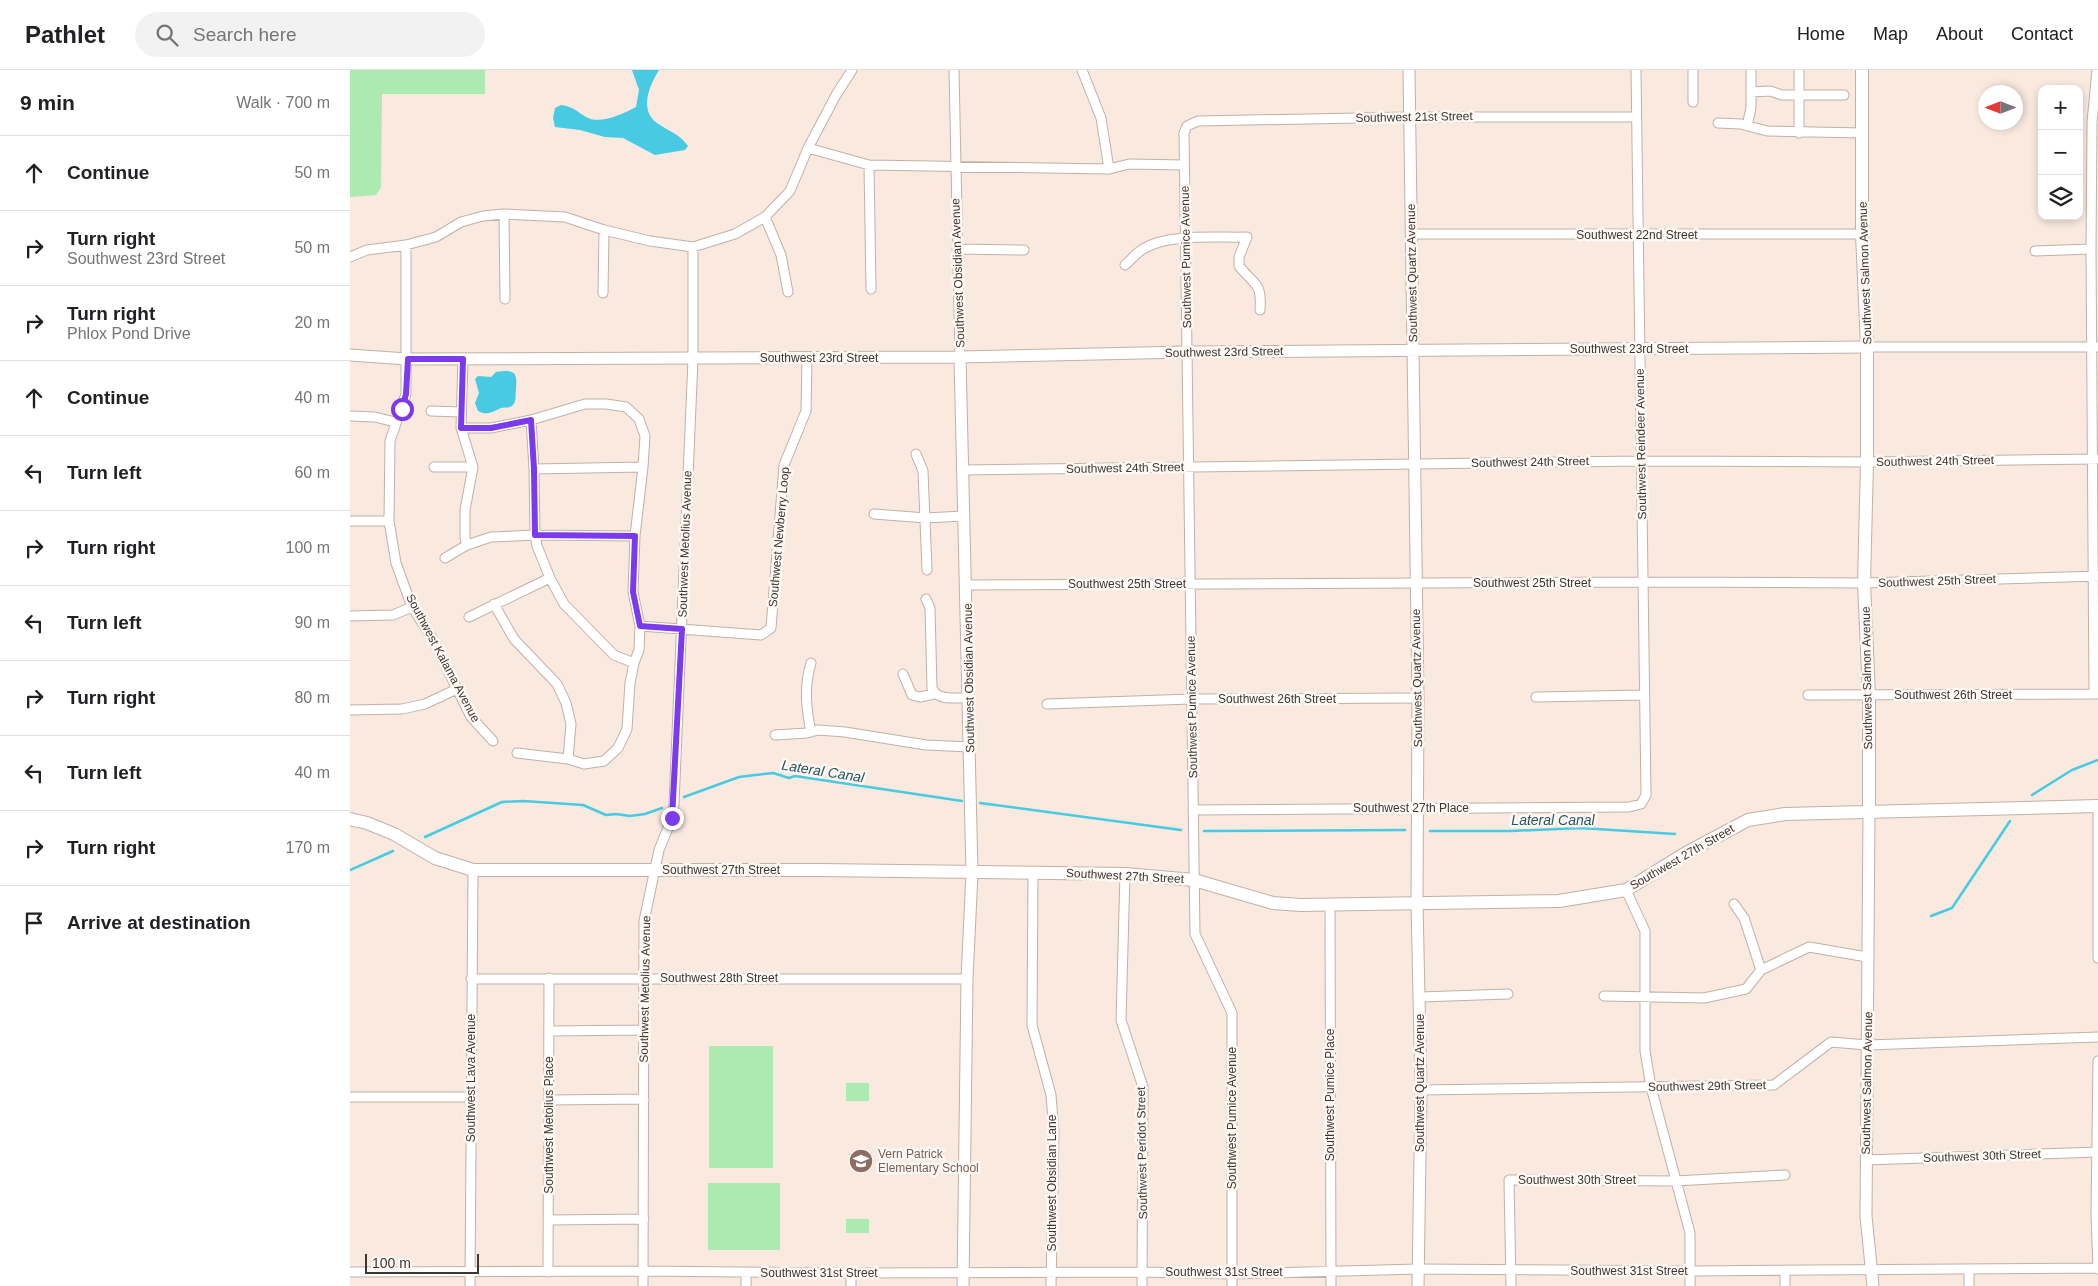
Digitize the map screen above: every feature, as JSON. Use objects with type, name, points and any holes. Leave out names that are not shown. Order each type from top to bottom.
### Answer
[{"type":"main road","name":"Southwest Salmon Avenue","points":[[1862,70],[1862,234],[1867,347],[1864,583],[1869,695],[1869,812]]},
{"type":"main road","name":"Southwest 27th Street","points":[[350,819],[367,823],[394,834],[435,858],[473,870],[821,870],[1125,874],[1194,880],[1273,903],[1330,904],[1559,901],[1626,890],[1686,853],[1748,820],[1785,814],[2098,806]]},
{"type":"street","points":[[350,257],[367,250],[406,246],[436,237],[461,222],[483,216],[504,214],[565,217],[604,230],[650,241],[693,248],[735,234],[765,217],[790,191],[808,148],[836,95],[852,70]]},
{"type":"street","name":"Southwest Obsidian Avenue","points":[[954,70],[954,166],[963,516],[967,585],[972,873],[967,980],[963,1286]]},
{"type":"street","points":[[1082,70],[1101,118],[1109,168]]},
{"type":"street","name":"Southwest Quartz Avenue","points":[[1409,70],[1419,807],[1417,903],[1421,1090],[1418,1286]]},
{"type":"street","name":"Southwest Reindeer Avenue","points":[[1629,807],[1641,804],[1646,796],[1636,70]]},
{"type":"street","points":[[1693,70],[1693,102]]},
{"type":"street","points":[[1747,126],[1751,108],[1751,70]]},
{"type":"street","points":[[1799,70],[1800,133]]},
{"type":"street","points":[[2096,70],[2091,249],[2095,347],[2096,694]]},
{"type":"street","points":[[1751,92],[1770,91],[1782,95],[1844,95]]},
{"type":"street","name":"Southwest 21st Street","points":[[1192,123],[1409,117],[1636,116]]},
{"type":"street","name":"Southwest Pumice Avenue","points":[[1192,123],[1187,126],[1184,133],[1184,164],[1195,934],[1232,1013],[1232,1286]]},
{"type":"street","points":[[1718,123],[1741,124],[1767,132],[1862,133]]},
{"type":"street","points":[[808,148],[869,165],[1109,168],[1129,164],[1184,164]]},
{"type":"street","points":[[869,165],[871,289]]},
{"type":"street","points":[[504,214],[505,299]]},
{"type":"street","points":[[765,217],[781,255],[788,292]]},
{"type":"street","points":[[603,293],[604,230]]},
{"type":"street","name":"Southwest 22nd Street","points":[[1411,234],[1862,234]]},
{"type":"street","points":[[1125,265],[1143,249],[1161,242],[1186,239],[1247,237],[1239,257],[1239,266],[1256,283],[1261,293],[1260,310]]},
{"type":"street","name":"Southwest Kalama Avenue","points":[[406,246],[408,359],[406,394],[390,441],[390,521],[396,563],[412,607],[432,638],[472,717],[493,741]]},
{"type":"street","name":"Southwest Metolius Avenue","points":[[643,1286],[644,920],[659,850],[672,818],[674,804],[693,358],[693,248]]},
{"type":"street","points":[[957,249],[1024,250]]},
{"type":"street","points":[[2035,251],[2091,249]]},
{"type":"street","name":"Southwest 23rd Street","points":[[350,355],[408,359],[807,358],[1413,350],[2095,347]]},
{"type":"street","name":"Southwest Newberry Loop","points":[[682,629],[761,635],[771,628],[784,465],[806,411],[807,358]]},
{"type":"street","points":[[463,359],[461,428],[473,467],[465,510],[465,538],[468,545]]},
{"type":"street","points":[[461,428],[491,428],[531,420],[585,404],[606,404],[626,407],[638,419],[644,436],[643,467],[635,536],[633,592],[640,626],[639,650],[634,663],[626,729],[618,748],[604,761],[584,764],[568,759],[517,753]]},
{"type":"street","points":[[432,411],[461,412]]},
{"type":"street","points":[[350,416],[375,417],[395,422]]},
{"type":"street","points":[[531,420],[535,535],[537,546],[550,578],[564,604],[614,655],[634,663]]},
{"type":"street","points":[[916,454],[922,471],[926,518],[927,570]]},
{"type":"street","name":"Southwest 24th Street","points":[[963,470],[1640,461],[1867,462],[2095,459]]},
{"type":"street","points":[[434,467],[473,467]]},
{"type":"street","points":[[534,469],[643,467]]},
{"type":"street","points":[[874,514],[926,518],[963,516]]},
{"type":"street","points":[[350,521],[390,521]]},
{"type":"street","points":[[445,558],[468,545],[491,537],[535,535],[635,536]]},
{"type":"street","name":"Southwest 25th Street","points":[[967,585],[1190,583],[1864,583],[2096,577]]},
{"type":"street","points":[[469,617],[550,578]]},
{"type":"street","points":[[926,599],[930,608],[932,688],[934,694]]},
{"type":"street","points":[[494,604],[514,639],[557,684],[566,703],[571,724],[568,759]]},
{"type":"street","points":[[350,616],[393,615],[412,607]]},
{"type":"street","points":[[640,626],[682,629]]},
{"type":"street","points":[[811,732],[807,713],[806,692],[812,663]]},
{"type":"street","points":[[903,674],[912,694],[920,697],[934,694],[941,697],[969,698]]},
{"type":"street","points":[[350,710],[402,709],[425,704],[457,689]]},
{"type":"street","name":"Southwest 26th Street","points":[[1808,695],[2096,694]]},
{"type":"street","points":[[1536,697],[1644,695]]},
{"type":"street","name":"Southwest 26th Street","points":[[1046,704],[1191,699],[1418,698]]},
{"type":"street","points":[[776,735],[818,730],[836,731],[926,745],[970,747]]},
{"type":"street","points":[[2098,806],[2098,958]]},
{"type":"street","name":"Southwest 27th Place","points":[[1193,810],[1629,807]]},
{"type":"street","name":"Southwest Salmon Avenue","points":[[1869,812],[1866,1216],[1873,1269],[1873,1286]]},
{"type":"street","name":"Southwest Lava Avenue","points":[[470,1286],[473,870]]},
{"type":"street","name":"Southwest Obsidian Lane","points":[[1033,873],[1032,1025],[1051,1095],[1054,1132],[1052,1272],[1050,1286]]},
{"type":"street","name":"Southwest Peridot Street","points":[[1125,874],[1121,1020],[1142,1087],[1142,1286]]},
{"type":"street","points":[[1626,890],[1645,931],[1645,1051],[1651,1087],[1690,1234],[1690,1286]]},
{"type":"street","name":"Southwest Pumice Place","points":[[1330,904],[1331,1286]]},
{"type":"street","points":[[1734,904],[1744,918],[1761,970]]},
{"type":"street","points":[[1604,996],[1704,998],[1746,989],[1761,970],[1809,947],[1867,957]]},
{"type":"street","name":"Southwest 28th Street","points":[[472,978],[967,980]]},
{"type":"street","name":"Southwest Metolius Place","points":[[548,1272],[549,978]]},
{"type":"street","points":[[1420,997],[1508,994]]},
{"type":"street","points":[[549,1030],[644,1030]]},
{"type":"street","name":"Southwest 29th Street","points":[[1421,1090],[1774,1085],[1830,1042],[1867,1045],[2098,1037]]},
{"type":"street","points":[[2098,1061],[2098,1268]]},
{"type":"street","points":[[350,1097],[470,1097]]},
{"type":"street","points":[[549,1100],[644,1099]]},
{"type":"street","name":"Southwest 30th Street","points":[[1866,1160],[2098,1152]]},
{"type":"street","name":"Southwest 30th Street","points":[[1511,1271],[1509,1180],[1675,1181],[1785,1175]]},
{"type":"street","points":[[548,1220],[644,1219]]},
{"type":"street","name":"Southwest 31st Street","points":[[350,1272],[643,1271],[746,1274],[1142,1272],[1232,1274],[1418,1269],[1690,1271],[2098,1268]]},
{"type":"street","points":[[1969,1269],[1969,1286]]},
{"type":"street","points":[[1784,1286],[1785,1270]]},
{"type":"street","points":[[1511,1271],[1511,1286]]},
{"type":"street","points":[[746,1274],[746,1286]]},
{"type":"street","points":[[850,1286],[851,1274]]},
{"type":"green space","points":[[350,70],[485,70],[485,94],[382,94],[381,187],[376,195],[350,197]]},
{"type":"green space","points":[[709,1046],[773,1046],[773,1168],[709,1168]]},
{"type":"green space","points":[[846,1083],[869,1083],[869,1101],[846,1101]]},
{"type":"green space","points":[[708,1183],[780,1183],[780,1250],[708,1250]]},
{"type":"green space","points":[[846,1219],[869,1219],[869,1233],[846,1233]]},
{"type":"water","points":[[632,70],[659,70],[649,90],[647,98],[648,111],[657,123],[685,142],[688,146],[685,150],[655,155],[623,138],[605,137],[580,130],[555,127],[553,118],[555,108],[561,105],[572,108],[586,117],[598,120],[618,115],[636,107],[639,90]]},
{"type":"water","points":[[508,371],[516,376],[515,403],[511,407],[501,408],[489,413],[478,411],[475,403],[479,393],[475,379],[478,376],[491,377],[496,372]]},
{"type":"waterway","points":[[2032,795],[2072,770],[2098,760]]},
{"type":"waterway","name":"Lateral Canal","points":[[684,797],[739,777],[773,773],[789,778],[795,776],[962,801]]},
{"type":"waterway","name":"Lateral Canal","points":[[425,837],[502,802],[523,801],[583,805],[606,815],[630,816],[645,814],[662,808]]},
{"type":"waterway","name":"Lateral Canal","points":[[980,803],[1181,830]]},
{"type":"waterway","points":[[1931,916],[1952,908],[2010,821]]},
{"type":"waterway","name":"Lateral Canal","points":[[1430,831],[1511,831],[1581,828],[1675,834]]},
{"type":"waterway","name":"Lateral Canal","points":[[1204,831],[1405,830]]},
{"type":"waterway","name":"Lateral Canal","points":[[350,870],[393,851]]},
{"type":"place","name":"Vern Patrick Elementary School","points":[[861,1161]]},
{"type":"route","points":[[402,409],[406,394],[408,359],[463,359],[461,428],[491,428],[531,420],[535,535],[635,536],[633,592],[640,626],[682,629],[672,818]]}]
